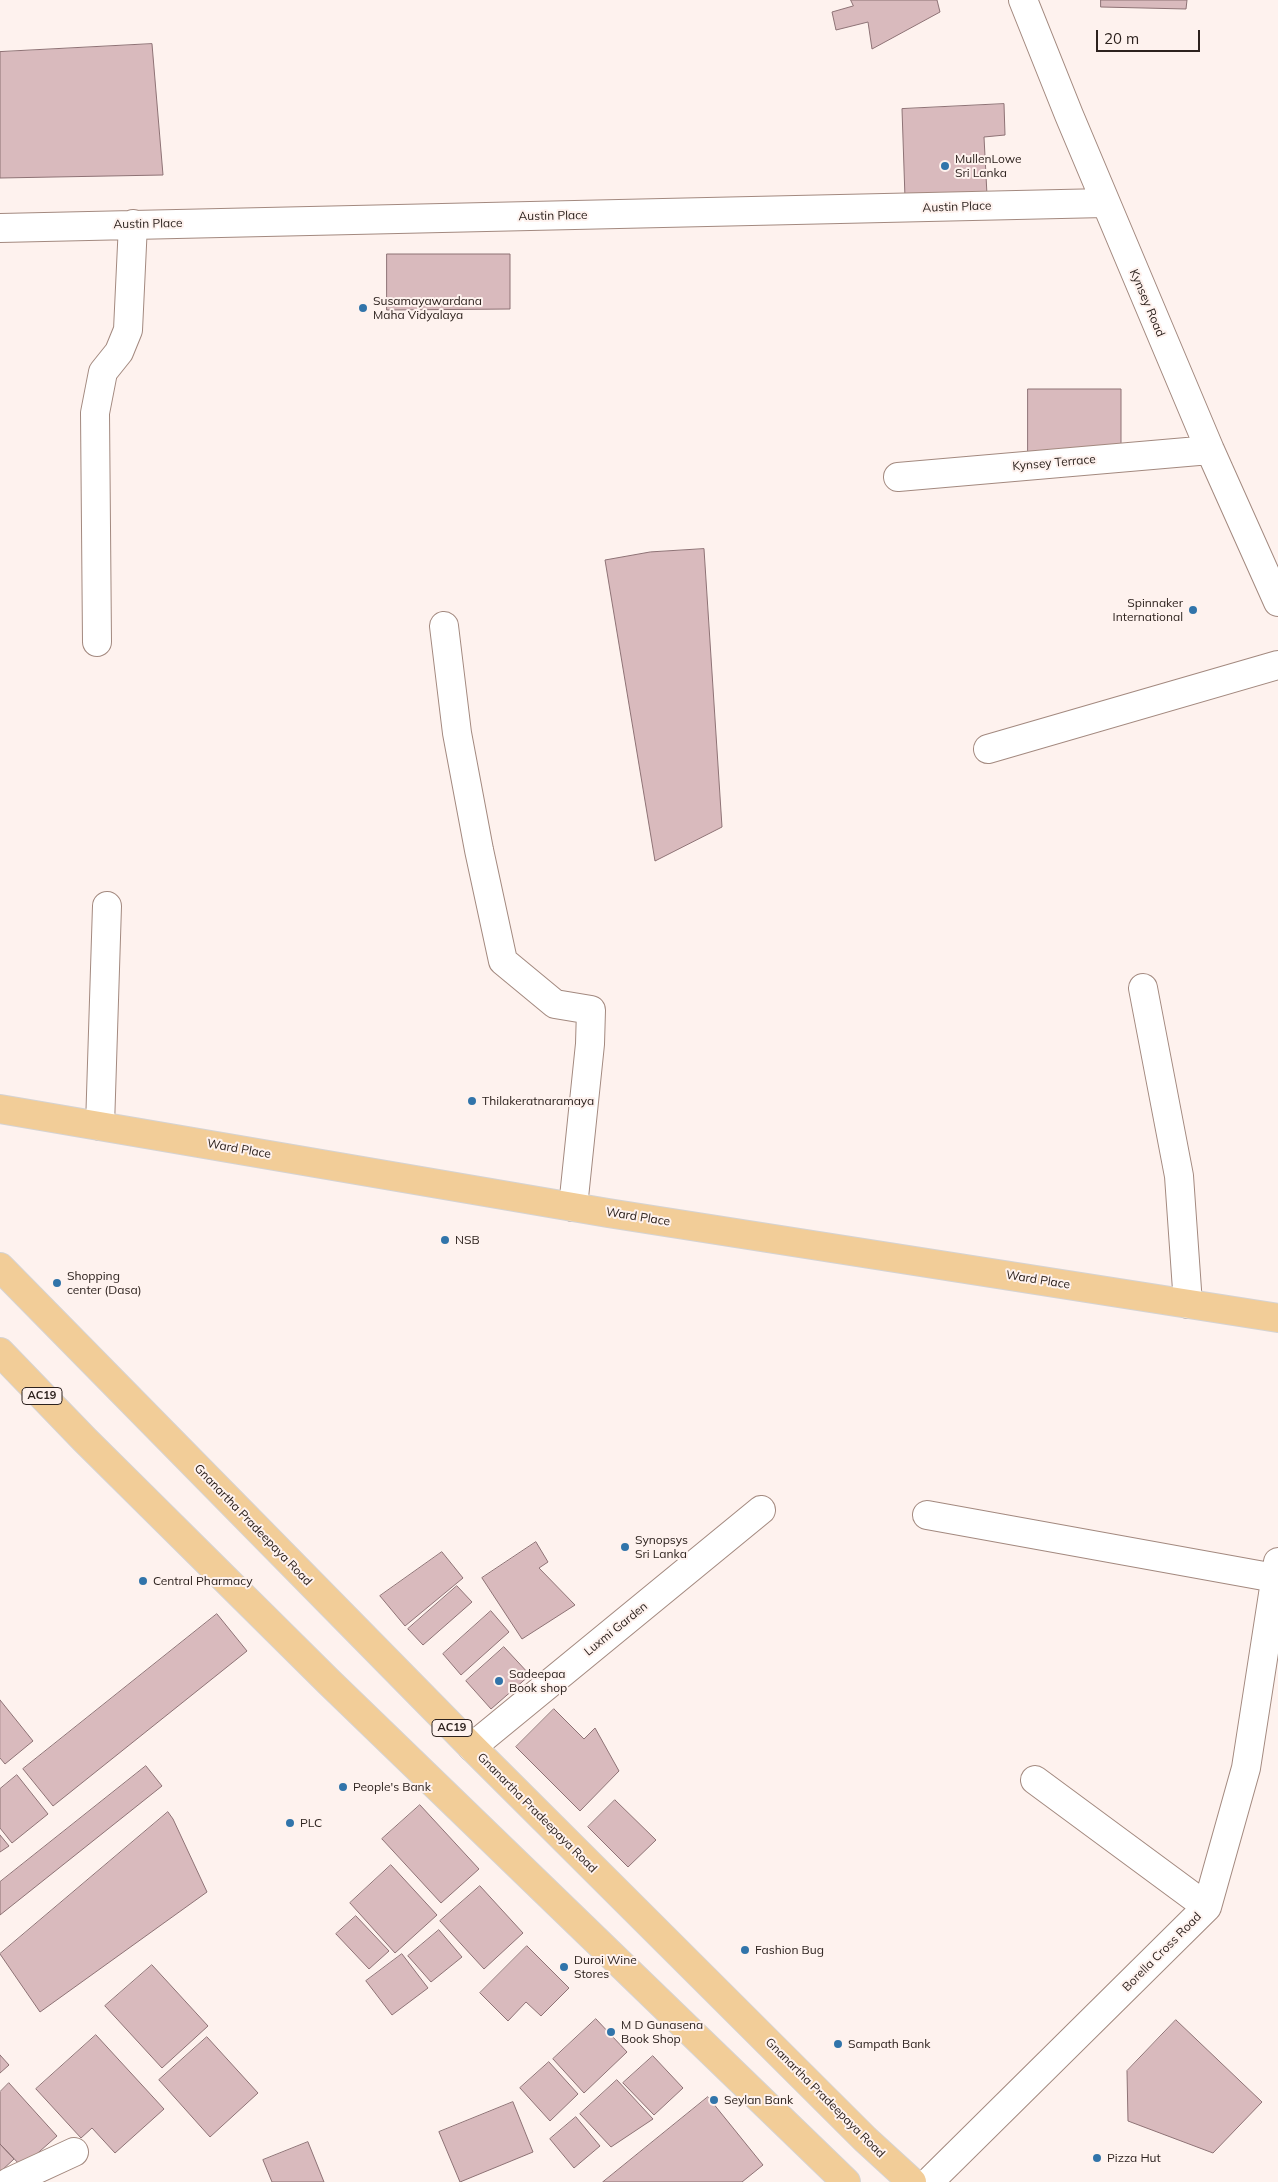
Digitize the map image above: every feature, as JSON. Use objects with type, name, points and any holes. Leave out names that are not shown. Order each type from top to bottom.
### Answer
[{"type":"main road","name":"Ward Place","points":[[0,1109],[573,1207],[1278,1318]]},
{"type":"main road","name":"Gnanartha Pradeepaya Road","points":[[0,1267],[472,1747],[865,2140],[912,2182]]},
{"type":"main road","name":"AC19","points":[[0,1352],[84,1440],[329,1682],[846,2182]]},
{"type":"street","name":"Kynsey Road","points":[[1023,0],[1105,203],[1210,450],[1276,592]]},
{"type":"street","name":"Austin Place","points":[[0,228],[1105,203]]},
{"type":"street","points":[[97,642],[94,413],[103,372],[119,352],[128,330],[133,224]]},
{"type":"street","name":"Kynsey Terrace","points":[[898,477],[1210,450]]},
{"type":"street","points":[[444,626],[457,733],[479,850],[503,961],[555,1004],[590,1010],[590,1044],[573,1207]]},
{"type":"street","points":[[988,749],[1278,665]]},
{"type":"street","points":[[100,1126],[107,906]]},
{"type":"street","points":[[1144,988],[1179,1176],[1188,1304]]},
{"type":"street","name":"Luxmi Garden","points":[[472,1747],[761,1510]]},
{"type":"street","points":[[927,1516],[1277,1570]]},
{"type":"street","name":"Borella Cross Road","points":[[929,2182],[1207,1907],[1246,1768],[1277,1570]]},
{"type":"street","points":[[1034,1780],[1207,1907]]},
{"type":"street","points":[[8,2182],[74,2152]]},
{"type":"building","points":[[851,0],[937,0],[940,12],[872,49],[868,22],[836,30],[832,12],[853,6]]},
{"type":"building","points":[[1101,0],[1187,0],[1186,9],[1101,7]]},
{"type":"building","points":[[152,44],[163,175],[0,178],[0,52]]},
{"type":"building","name":"MullenLowe Sri Lanka","points":[[1004,104],[1005,135],[984,137],[987,195],[905,198],[902,109]]},
{"type":"building","points":[[387,254],[510,254],[510,309],[387,310]]},
{"type":"building","points":[[1028,389],[1121,389],[1121,454],[1028,455]]},
{"type":"building","points":[[704,549],[722,827],[655,861],[605,560],[650,552]]},
{"type":"building","points":[[536,1542],[548,1562],[539,1568],[575,1605],[522,1639],[482,1578]]},
{"type":"building","points":[[442,1552],[463,1578],[405,1626],[380,1596]]},
{"type":"building","points":[[457,1586],[472,1602],[423,1645],[408,1629]]},
{"type":"building","points":[[491,1611],[509,1632],[461,1675],[443,1654]]},
{"type":"building","points":[[217,1614],[247,1651],[53,1806],[23,1769]]},
{"type":"building","points":[[504,1647],[530,1675],[491,1709],[466,1681]]},
{"type":"building","points":[[0,1700],[33,1741],[5,1764],[0,1758]]},
{"type":"building","points":[[554,1709],[584,1739],[595,1728],[619,1771],[580,1811],[516,1747]]},
{"type":"building","points":[[146,1766],[162,1786],[0,1915],[0,1882]]},
{"type":"building","points":[[17,1775],[48,1814],[12,1843],[0,1828],[0,1789]]},
{"type":"building","points":[[615,1800],[656,1840],[628,1867],[588,1827]]},
{"type":"building","points":[[420,1805],[479,1869],[441,1903],[382,1839]]},
{"type":"building","points":[[168,1812],[207,1892],[40,2012],[0,1954]]},
{"type":"building","points":[[0,1835],[9,1846],[0,1852]]},
{"type":"building","points":[[391,1865],[437,1915],[395,1953],[350,1903]]},
{"type":"building","points":[[480,1886],[523,1933],[484,1969],[440,1921]]},
{"type":"building","points":[[356,1916],[389,1951],[369,1969],[336,1934]]},
{"type":"building","points":[[439,1930],[462,1957],[431,1982],[408,1956]]},
{"type":"building","points":[[527,1946],[569,1988],[541,2016],[526,2002],[508,2021],[480,1993]]},
{"type":"building","points":[[402,1954],[428,1988],[392,2015],[366,1981]]},
{"type":"building","points":[[152,1965],[208,2026],[162,2068],[105,2006]]},
{"type":"building","points":[[596,2019],[627,2052],[584,2093],[553,2059]]},
{"type":"building","points":[[1176,2020],[1262,2102],[1213,2153],[1128,2121],[1127,2071]]},
{"type":"building","points":[[96,2035],[164,2109],[115,2153],[92,2128],[81,2138],[36,2089]]},
{"type":"building","points":[[207,2037],[258,2093],[210,2137],[159,2080]]},
{"type":"building","points":[[0,2055],[9,2065],[0,2073]]},
{"type":"building","points":[[653,2056],[683,2088],[654,2115],[623,2083]]},
{"type":"building","points":[[549,2062],[578,2094],[550,2121],[520,2088]]},
{"type":"building","points":[[617,2080],[653,2119],[611,2147],[580,2114]]},
{"type":"building","points":[[9,2083],[57,2136],[22,2167],[0,2144],[0,2092]]},
{"type":"building","points":[[708,2097],[763,2165],[742,2182],[603,2182]]},
{"type":"building","points":[[513,2102],[533,2152],[460,2182],[439,2132]]},
{"type":"building","points":[[576,2117],[600,2146],[574,2168],[550,2139]]},
{"type":"building","points":[[308,2142],[324,2182],[272,2182],[263,2160]]},
{"type":"building","points":[[0,2144],[14,2159],[0,2172]]},
{"type":"place","name":"MullenLowe Sri Lanka","points":[[945,166]]},
{"type":"place","name":"Susamayawardana Maha Vidyalaya","points":[[363,308]]},
{"type":"place","name":"Spinnaker International","points":[[1193,610]]},
{"type":"place","name":"Thilakeratnaramaya","points":[[472,1101]]},
{"type":"place","name":"NSB","points":[[445,1240]]},
{"type":"place","name":"Shopping center (Dasa)","points":[[57,1283]]},
{"type":"place","name":"Synopsys Sri Lanka","points":[[625,1547]]},
{"type":"place","name":"Central Pharmacy","points":[[143,1581]]},
{"type":"place","name":"Sadeepaa Book shop","points":[[499,1681]]},
{"type":"place","name":"People's Bank","points":[[343,1787]]},
{"type":"place","name":"PLC","points":[[290,1823]]},
{"type":"place","name":"Fashion Bug","points":[[745,1950]]},
{"type":"place","name":"Duroi Wine Stores","points":[[564,1967]]},
{"type":"place","name":"M D Gunasena Book Shop","points":[[611,2032]]},
{"type":"place","name":"Sampath Bank","points":[[838,2044]]},
{"type":"place","name":"Seylan Bank","points":[[714,2100]]},
{"type":"place","name":"Pizza Hut","points":[[1097,2158]]}]
